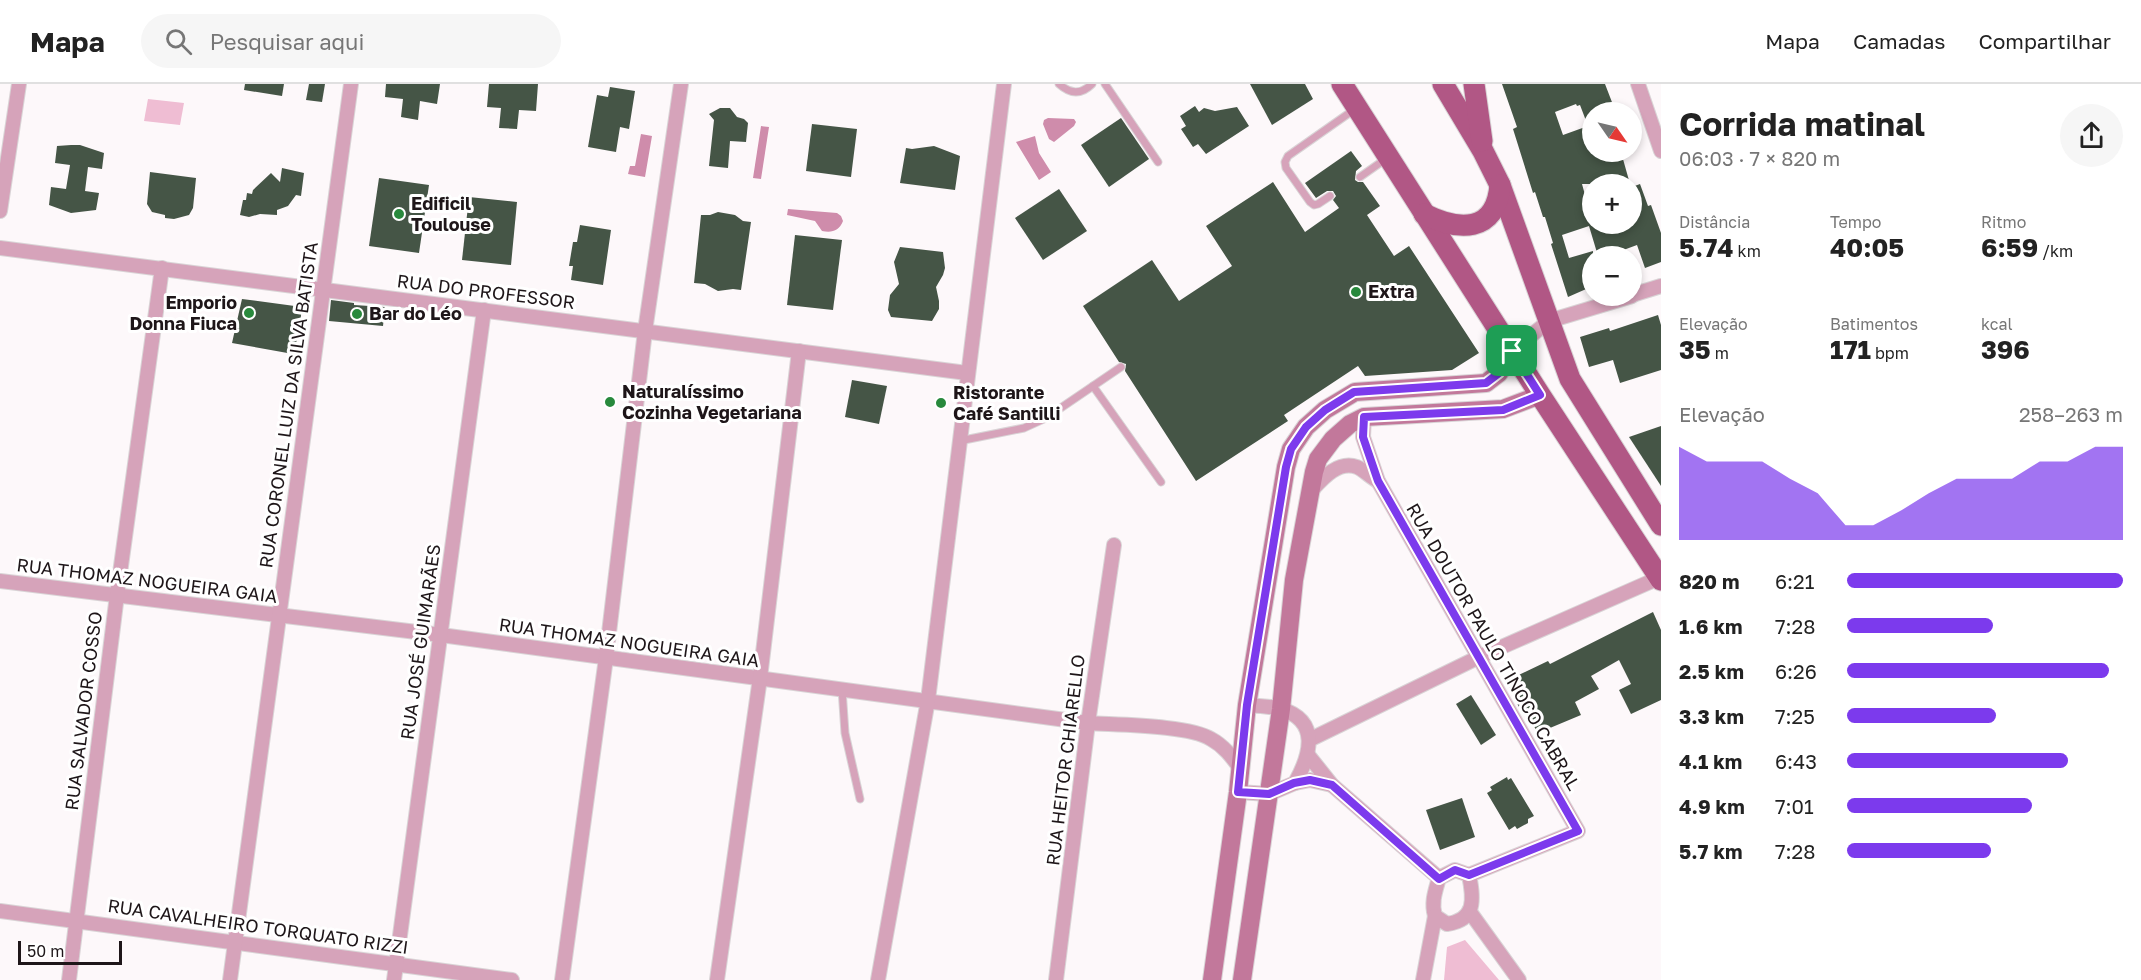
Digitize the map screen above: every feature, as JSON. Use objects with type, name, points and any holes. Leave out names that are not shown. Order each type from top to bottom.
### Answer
[{"type":"main road","points":[[1342,84],[1540,395],[1660,578]]},
{"type":"main road","points":[[1443,84],[1484,150],[1500,185],[1570,379],[1661,525]]},
{"type":"main road","points":[[1474,84],[1484,150]]},
{"type":"main road","points":[[1424,214],[1451,225],[1468,226],[1478,223],[1495,207],[1500,185]]},
{"type":"street","points":[[0,211],[19,84]]},
{"type":"street","name":"RUA CORONEL LUIZ DA SILVA BATISTA","points":[[230,980],[351,84]]},
{"type":"street","points":[[562,980],[606,658],[645,331],[681,84]]},
{"type":"street","points":[[878,980],[928,700],[1004,84]]},
{"type":"street","points":[[1638,84],[1661,151]]},
{"type":"street","name":"RUA DO PROFESSOR","points":[[0,248],[967,373]]},
{"type":"street","name":"RUA SALVADOR COSSO","points":[[69,980],[117,595],[162,268]]},
{"type":"street","points":[[1642,292],[1661,286]]},
{"type":"street","points":[[1212,980],[1238,792],[1247,705],[1291,449],[1306,427],[1325,410],[1354,392],[1486,383],[1499,373],[1512,351],[1549,321],[1597,306]]},
{"type":"street","name":"RUA JOSÉ GUIMARÃES","points":[[394,980],[484,310]]},
{"type":"street","points":[[717,980],[760,678],[799,351]]},
{"type":"street","points":[[1390,388],[1390,415]]},
{"type":"street","points":[[1242,980],[1281,709],[1294,580],[1318,459],[1333,439],[1350,424],[1364,417],[1503,410],[1540,395]]},
{"type":"street","name":"RUA DOUTOR PAULO TINOCO CABRAL","points":[[1364,417],[1363,437],[1378,481],[1578,831],[1469,875]]},
{"type":"street","points":[[1311,491],[1328,472],[1342,466],[1356,467],[1378,481]]},
{"type":"street","name":"RUA HEITOR CHIARELLO","points":[[1056,980],[1088,723],[1114,545]]},
{"type":"street","points":[[1268,576],[1294,580]]},
{"type":"street","points":[[1309,740],[1479,657],[1660,578]]},
{"type":"street","name":"RUA THOMAZ NOGUEIRA GAIA","points":[[0,581],[441,635],[1088,723],[1192,731],[1210,738],[1226,750],[1240,768]]},
{"type":"street","points":[[1247,705],[1281,709],[1299,718],[1306,727],[1309,740],[1308,755],[1294,783]]},
{"type":"street","points":[[1308,755],[1332,785],[1439,879]]},
{"type":"street","points":[[1238,792],[1269,794],[1294,783],[1310,780],[1332,785]]},
{"type":"street","points":[[1423,980],[1435,916],[1432,907],[1439,879],[1455,870],[1469,875],[1473,892],[1470,912],[1460,922],[1447,924],[1435,916]]},
{"type":"street","name":"RUA CAVALHEIRO TORQUATO RIZZI","points":[[0,911],[512,980]]},
{"type":"street","points":[[1470,912],[1519,980]]},
{"type":"lane","points":[[1059,84],[1071,92],[1080,92],[1092,84]]},
{"type":"lane","points":[[1105,84],[1158,162]]},
{"type":"lane","points":[[1330,196],[1318,204],[1314,205],[1310,202],[1286,168],[1285,162],[1288,156],[1357,108]]},
{"type":"lane","points":[[1359,177],[1388,158]]},
{"type":"lane","points":[[959,441],[1024,428],[1046,418],[1120,368]]},
{"type":"lane","points":[[1094,386],[1161,482]]},
{"type":"lane","points":[[842,689],[847,744],[860,799]]},
{"type":"shaded area","points":[[148,99],[184,103],[180,125],[144,121]]},
{"type":"shaded area","points":[[1048,118],[1074,119],[1076,122],[1054,142],[1049,139],[1043,124]]},
{"type":"shaded area","points":[[761,126],[769,127],[761,179],[753,178]]},
{"type":"shaded area","points":[[641,134],[652,136],[645,177],[628,174],[630,166],[635,166]]},
{"type":"shaded area","points":[[1035,136],[1039,153],[1051,172],[1039,180],[1016,142]]},
{"type":"shaded area","points":[[788,209],[837,213],[843,221],[835,230],[822,231],[815,221],[787,215]]},
{"type":"shaded area","points":[[1465,940],[1499,980],[1444,980],[1447,947]]},
{"type":"building","points":[[245,84],[284,84],[282,96],[244,90]]},
{"type":"building","points":[[309,84],[325,84],[322,102],[306,100]]},
{"type":"building","points":[[386,84],[440,84],[437,104],[420,101],[418,120],[401,117],[403,99],[385,97]]},
{"type":"building","points":[[489,84],[538,84],[536,111],[519,110],[517,129],[499,128],[501,108],[487,107]]},
{"type":"building","points":[[1250,84],[1305,84],[1313,99],[1272,125]]},
{"type":"building","points":[[1502,84],[1605,84],[1612,102],[1582,102],[1582,110],[1580,105],[1576,104],[1555,112],[1563,135],[1582,128],[1582,162],[1624,162],[1627,174],[1582,174],[1582,228],[1562,235],[1569,258],[1582,254],[1582,291],[1568,297],[1545,217],[1543,217],[1535,192],[1533,193],[1513,129],[1517,127]]},
{"type":"building","points":[[610,87],[635,91],[629,129],[620,127],[616,152],[588,147],[597,95],[608,97]]},
{"type":"building","points":[[1195,106],[1199,112],[1204,108],[1215,111],[1237,107],[1249,126],[1206,154],[1198,144],[1193,147],[1181,129],[1186,126],[1180,116]]},
{"type":"building","points":[[720,108],[730,108],[737,117],[748,123],[746,142],[730,141],[728,168],[709,166],[714,120],[709,114]]},
{"type":"building","points":[[1121,118],[1149,159],[1109,187],[1081,145]]},
{"type":"building","points":[[812,124],[857,129],[851,177],[806,171]]},
{"type":"building","points":[[80,145],[104,153],[102,169],[88,167],[85,191],[99,193],[96,210],[71,213],[49,205],[51,187],[66,189],[70,165],[55,163],[57,146]]},
{"type":"building","points":[[934,146],[960,156],[955,190],[900,183],[906,148]]},
{"type":"building","points":[[1351,151],[1362,166],[1356,171],[1355,180],[1363,182],[1380,206],[1367,215],[1394,256],[1409,246],[1479,353],[1452,370],[1365,376],[1358,366],[1284,415],[1288,421],[1196,481],[1125,371],[1126,364],[1119,362],[1083,306],[1152,260],[1179,301],[1232,266],[1206,226],[1273,182],[1305,232],[1339,208],[1333,200],[1336,196],[1333,191],[1327,191],[1316,198],[1305,183]]},
{"type":"building","points":[[282,168],[304,173],[301,196],[296,195],[288,206],[277,210],[277,215],[260,214],[249,217],[240,215],[247,193],[252,194],[253,190],[271,173],[280,182]]},
{"type":"building","points":[[150,172],[196,178],[193,208],[189,215],[174,219],[152,212],[147,204]]},
{"type":"building","name":"Edificil Toulouse","points":[[379,178],[429,185],[419,253],[369,246]]},
{"type":"building","points":[[1059,189],[1087,231],[1043,260],[1015,218]]},
{"type":"building","points":[[1642,190],[1648,206],[1651,205],[1661,233],[1661,262],[1645,268],[1642,259],[1642,246],[1595,246],[1591,234],[1642,234]]},
{"type":"building","points":[[469,197],[517,202],[511,265],[462,260]]},
{"type":"building","points":[[718,212],[735,215],[743,221],[751,222],[741,290],[718,291],[705,284],[694,283],[701,215]]},
{"type":"building","points":[[580,225],[611,230],[603,285],[571,280],[573,266],[569,266],[573,242],[577,242]]},
{"type":"building","points":[[795,235],[842,240],[833,310],[787,305]]},
{"type":"building","points":[[900,247],[943,252],[945,268],[936,287],[939,309],[932,321],[891,317],[888,310],[890,295],[899,284],[894,262]]},
{"type":"building","points":[[242,299],[302,307],[293,354],[232,343]]},
{"type":"building","name":"Bar do Léo","points":[[331,300],[354,303],[354,305],[385,307],[383,326],[329,321]]},
{"type":"building","points":[[1658,315],[1661,325],[1661,370],[1620,383],[1613,360],[1589,367],[1580,337],[1609,328],[1610,331]]},
{"type":"building","points":[[852,380],[887,386],[879,424],[845,417]]},
{"type":"building","points":[[1661,426],[1661,486],[1629,437]]},
{"type":"building","points":[[1653,612],[1661,630],[1661,700],[1631,714],[1619,690],[1631,684],[1619,660],[1591,676],[1599,689],[1575,702],[1581,715],[1538,733],[1522,706],[1519,707],[1506,681],[1548,661],[1550,664]]},
{"type":"building","points":[[1471,695],[1496,735],[1481,745],[1456,704]]},
{"type":"building","points":[[1507,777],[1508,780],[1511,778],[1534,816],[1528,819],[1528,823],[1517,829],[1515,826],[1509,830],[1487,793],[1492,790],[1490,787]]},
{"type":"building","points":[[1462,798],[1475,837],[1440,850],[1426,810]]},
{"type":"place","name":"Edificil Toulouse","points":[[399,214]]},
{"type":"place","name":"Extra","points":[[1356,292]]},
{"type":"place","name":"Emporio Donna Fiuca","points":[[249,313]]},
{"type":"place","name":"Bar do Léo","points":[[357,314]]},
{"type":"place","name":"Naturalíssimo Cozinha Vegetariana","points":[[610,402]]},
{"type":"place","name":"Ristorante Café Santilli","points":[[941,403]]},
{"type":"route","points":[[1512,351],[1540,395],[1503,410],[1364,417],[1363,437],[1378,481],[1578,831],[1469,875],[1455,870],[1439,879],[1332,785],[1310,780],[1294,783],[1269,794],[1238,792],[1247,705],[1286,467],[1291,449],[1306,427],[1325,410],[1354,392],[1486,383],[1499,373],[1512,351]]}]
